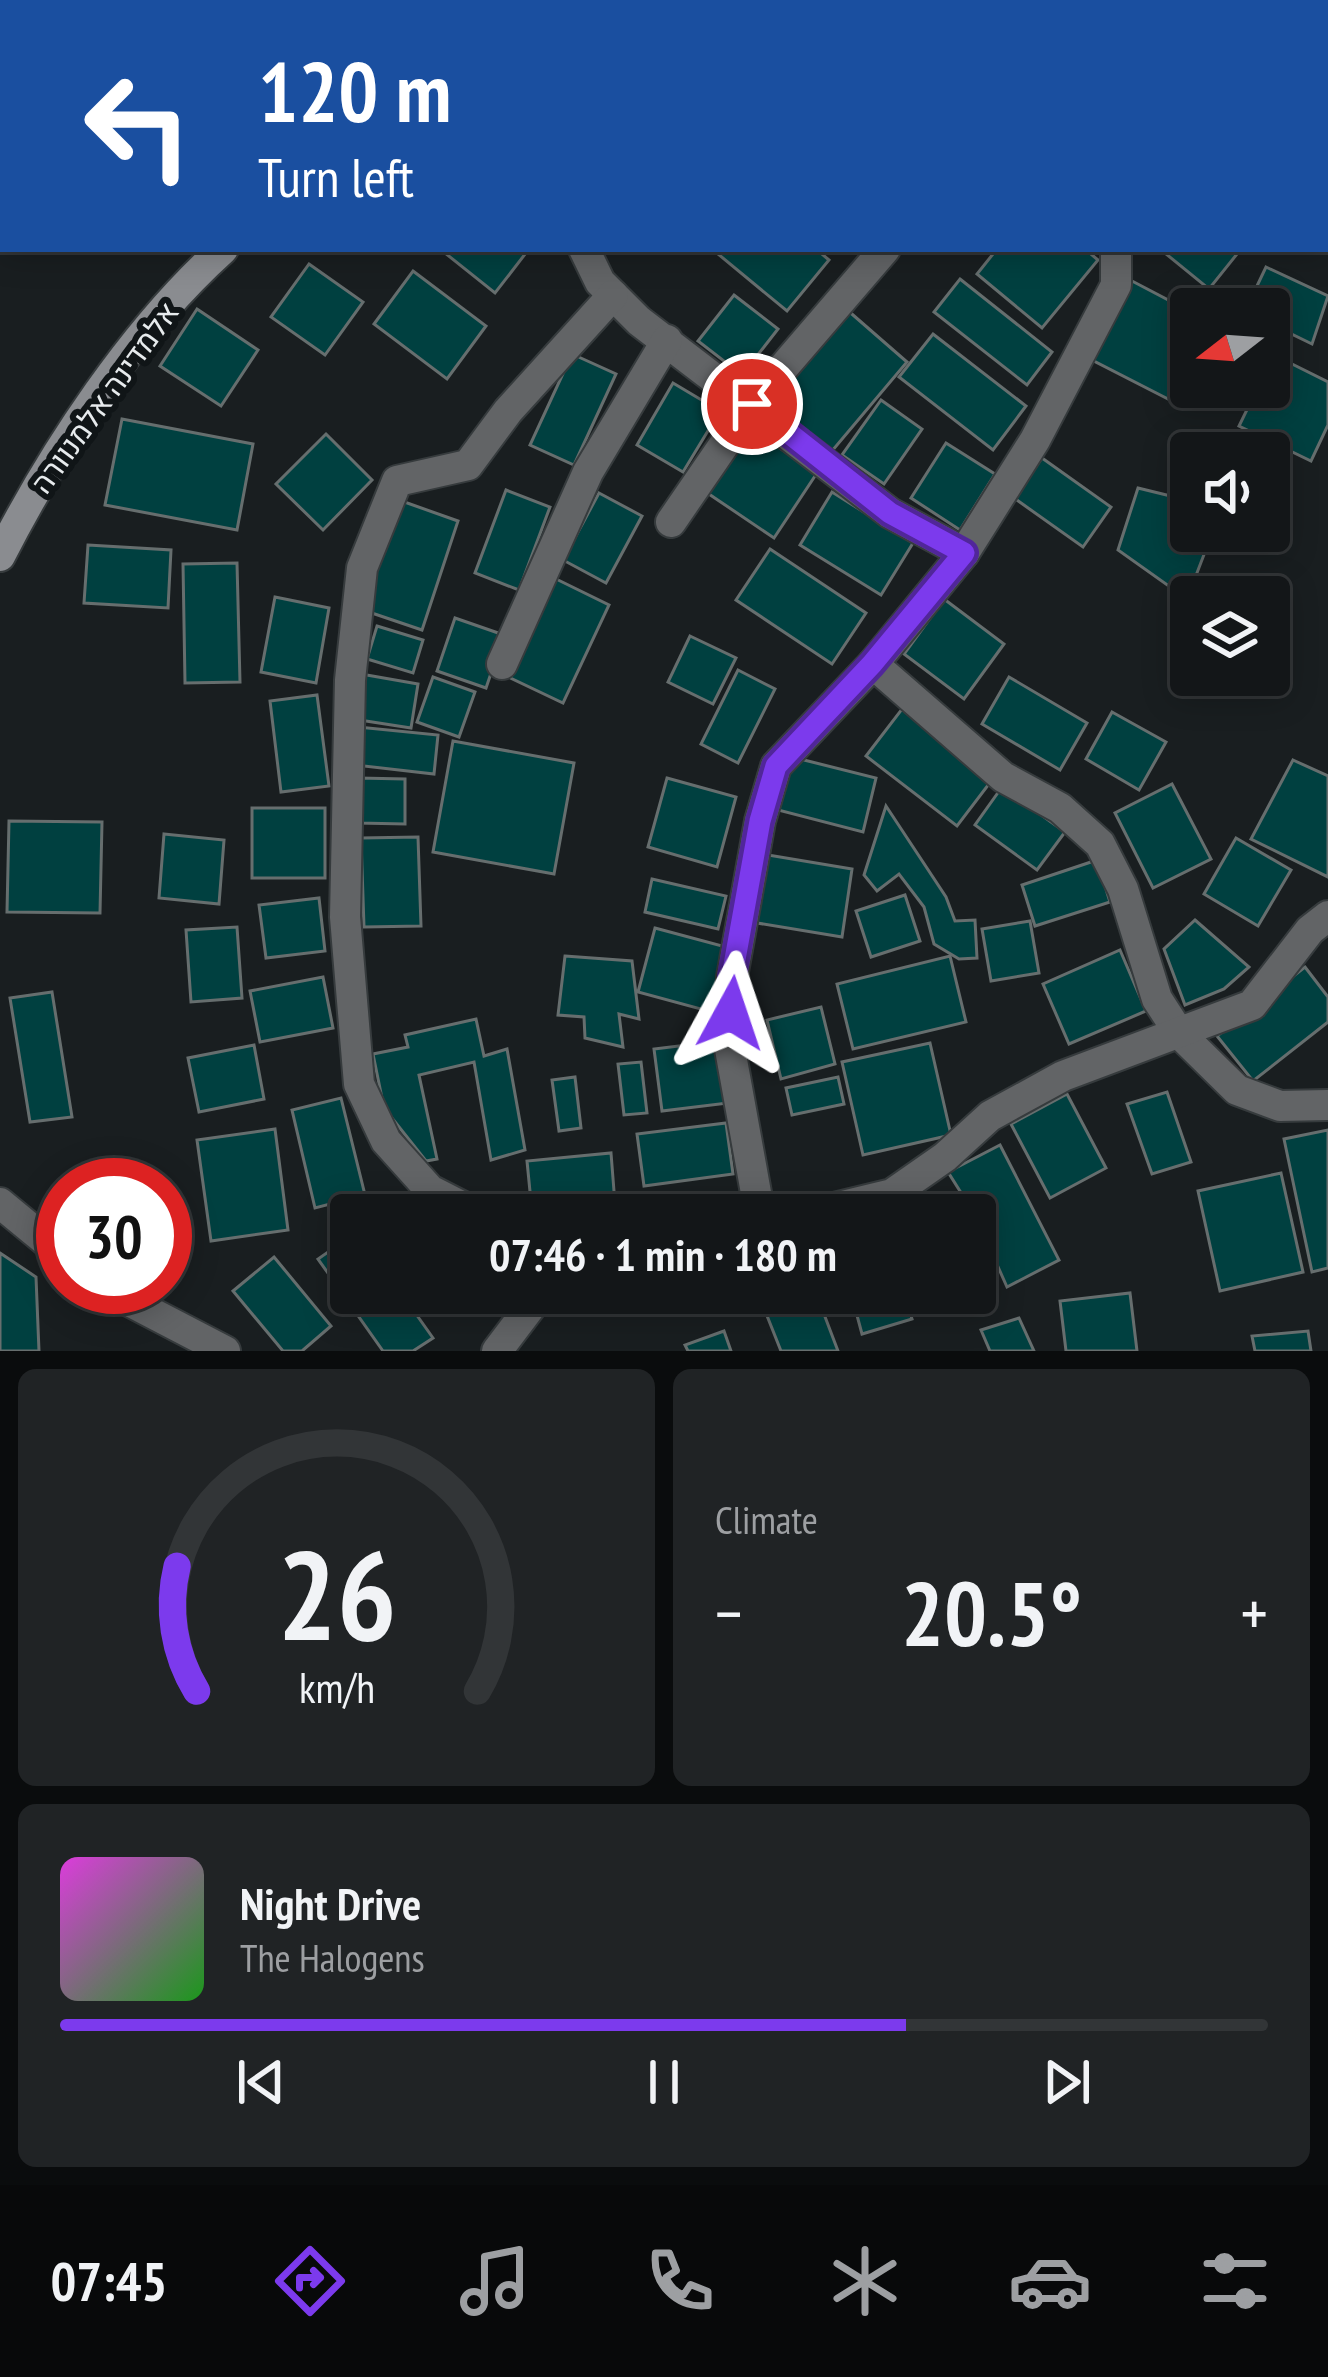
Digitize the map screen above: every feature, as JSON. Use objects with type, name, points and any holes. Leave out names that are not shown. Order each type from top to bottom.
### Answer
[{"type":"street","name":"אלמדינה אלמנוורה","points":[[0,556],[42,474],[148,332],[220,252]]},
{"type":"street","points":[[585,252],[600,282],[667,340],[890,513],[964,553]]},
{"type":"street","points":[[671,523],[752,404],[882,252]]},
{"type":"street","points":[[756,1194],[730,1049],[732,976],[760,821],[776,766],[872,664],[964,553],[1035,440],[1117,285],[1116,252]]},
{"type":"street","points":[[438,1194],[386,1141],[358,1084],[345,917],[344,802],[362,568],[397,481],[468,465],[508,411],[613,295]]},
{"type":"street","points":[[502,664],[588,472],[667,340]]},
{"type":"street","points":[[872,664],[1003,777],[1060,808],[1100,844],[1123,889],[1157,999],[1179,1033],[1237,1090],[1280,1106],[1328,1106]]},
{"type":"street","points":[[893,1194],[945,1157],[990,1116],[1063,1076],[1252,1005],[1310,930],[1328,916]]},
{"type":"street","points":[[0,1203],[36,1233]]},
{"type":"street","points":[[154,1314],[225,1351]]},
{"type":"street","points":[[497,1351],[525,1314]]},
{"type":"building","points":[[444,252],[527,252],[495,293]]},
{"type":"building","points":[[716,252],[820,252],[829,260],[787,311]]},
{"type":"building","points":[[995,252],[1089,252],[1098,260],[1042,328],[977,274]]},
{"type":"building","points":[[1164,252],[1239,252],[1208,288]]},
{"type":"building","points":[[309,264],[363,302],[325,355],[271,317]]},
{"type":"building","points":[[1266,267],[1328,296],[1312,344],[1290,333],[1290,288],[1256,288]]},
{"type":"building","points":[[413,271],[486,326],[447,379],[374,324]]},
{"type":"building","points":[[960,279],[1052,352],[1027,385],[934,312]]},
{"type":"building","points":[[1132,281],[1170,301],[1170,400],[1092,360]]},
{"type":"building","points":[[734,295],[778,329],[742,375],[698,341]]},
{"type":"building","points":[[845,308],[907,362],[832,451],[768,402]]},
{"type":"building","points":[[197,309],[258,350],[221,406],[160,366]]},
{"type":"building","points":[[933,334],[1026,406],[993,450],[899,377]]},
{"type":"building","points":[[572,354],[616,374],[574,465],[530,445]]},
{"type":"building","points":[[1290,363],[1328,382],[1328,425],[1311,461],[1290,451],[1290,432],[1251,432],[1239,426],[1248,408],[1290,408]]},
{"type":"building","points":[[673,383],[720,411],[683,472],[637,445]]},
{"type":"building","points":[[881,400],[922,429],[884,484],[842,455]]},
{"type":"building","points":[[122,419],[253,444],[237,530],[105,505]]},
{"type":"building","points":[[744,424],[817,473],[774,538],[700,488]]},
{"type":"building","points":[[326,434],[372,480],[323,530],[276,484]]},
{"type":"building","points":[[946,443],[995,474],[960,530],[911,498]]},
{"type":"building","points":[[1042,458],[1111,507],[1083,547],[1014,498]]},
{"type":"building","points":[[1138,488],[1170,496],[1170,552],[1205,552],[1196,576],[1170,576],[1170,587],[1118,550]]},
{"type":"building","points":[[506,490],[550,507],[519,590],[475,573]]},
{"type":"building","points":[[832,492],[913,543],[881,595],[800,545]]},
{"type":"building","points":[[599,493],[642,516],[606,583],[563,560]]},
{"type":"building","points":[[396,499],[458,521],[422,630],[360,609]]},
{"type":"building","points":[[88,545],[171,550],[168,608],[84,603]]},
{"type":"building","points":[[770,549],[866,613],[832,664],[736,600]]},
{"type":"building","points":[[237,563],[240,682],[185,683],[183,564]]},
{"type":"building","points":[[550,576],[609,605],[563,703],[504,675]]},
{"type":"building","points":[[275,597],[329,608],[316,683],[261,672]]},
{"type":"building","points":[[944,599],[1004,644],[964,699],[904,654]]},
{"type":"building","points":[[455,618],[504,635],[486,688],[437,671]]},
{"type":"building","points":[[377,626],[423,640],[413,673],[367,659]]},
{"type":"building","points":[[690,636],[736,658],[713,704],[668,682]]},
{"type":"building","points":[[738,670],[775,689],[738,763],[701,744]]},
{"type":"building","points":[[361,674],[418,684],[411,728],[353,719]]},
{"type":"building","points":[[433,677],[475,692],[459,737],[417,722]]},
{"type":"building","points":[[1009,677],[1087,723],[1060,770],[982,724]]},
{"type":"building","points":[[317,695],[329,786],[281,792],[270,701]]},
{"type":"building","points":[[902,709],[992,780],[957,826],[866,756]]},
{"type":"building","points":[[1112,712],[1166,742],[1139,790],[1086,759]]},
{"type":"building","points":[[358,727],[438,735],[434,774],[355,765]]},
{"type":"building","points":[[453,741],[574,763],[554,874],[433,852]]},
{"type":"building","points":[[792,757],[876,778],[863,832],[778,810]]},
{"type":"building","points":[[1293,760],[1328,776],[1328,877],[1251,839]]},
{"type":"building","points":[[358,778],[405,779],[405,824],[358,823]]},
{"type":"building","points":[[667,778],[736,797],[717,867],[648,847]]},
{"type":"building","points":[[1172,784],[1211,859],[1153,888],[1115,813]]},
{"type":"building","points":[[1002,787],[1065,832],[1037,870],[975,825]]},
{"type":"building","points":[[886,806],[946,897],[955,921],[975,920],[977,958],[959,959],[934,944],[924,907],[899,874],[877,891],[864,875]]},
{"type":"building","points":[[252,808],[325,808],[325,878],[252,878]]},
{"type":"building","points":[[9,821],[102,822],[100,913],[7,912]]},
{"type":"building","points":[[164,834],[224,840],[219,904],[159,898]]},
{"type":"building","points":[[418,837],[421,926],[364,927],[361,838]]},
{"type":"building","points":[[1236,838],[1291,870],[1258,926],[1204,894]]},
{"type":"building","points":[[762,854],[852,869],[842,937],[751,922]]},
{"type":"building","points":[[1097,860],[1110,902],[1035,926],[1022,885]]},
{"type":"building","points":[[652,879],[726,896],[718,929],[645,912]]},
{"type":"building","points":[[905,895],[920,941],[871,957],[856,911]]},
{"type":"building","points":[[319,898],[325,951],[266,958],[259,905]]},
{"type":"building","points":[[1195,920],[1249,967],[1224,989],[1185,1005],[1164,949]]},
{"type":"building","points":[[1030,921],[1039,973],[991,981],[982,929]]},
{"type":"building","points":[[237,927],[242,998],[191,1002],[186,930]]},
{"type":"building","points":[[655,928],[726,947],[708,1011],[638,992]]},
{"type":"building","points":[[1120,950],[1146,1011],[1069,1044],[1043,984]]},
{"type":"building","points":[[565,956],[632,961],[639,1019],[619,1014],[623,1047],[585,1038],[584,1017],[558,1015]]},
{"type":"building","points":[[950,956],[966,1022],[853,1049],[837,984]]},
{"type":"building","points":[[1305,967],[1328,997],[1328,1022],[1253,1081],[1217,1036]]},
{"type":"building","points":[[323,977],[333,1028],[260,1042],[250,991]]},
{"type":"building","points":[[52,992],[72,1117],[30,1122],[10,998]]},
{"type":"building","points":[[821,1007],[835,1064],[781,1079],[767,1020]]},
{"type":"building","points":[[476,1019],[484,1056],[507,1049],[525,1150],[491,1160],[474,1062],[419,1075],[437,1159],[426,1161],[384,1108],[373,1054],[408,1047],[405,1035]]},
{"type":"building","points":[[720,1041],[728,1103],[662,1111],[654,1049]]},
{"type":"building","points":[[930,1043],[951,1135],[863,1155],[842,1062]]},
{"type":"building","points":[[254,1045],[264,1099],[199,1112],[188,1058]]},
{"type":"building","points":[[641,1062],[647,1113],[624,1115],[618,1064]]},
{"type":"building","points":[[575,1077],[581,1128],[559,1131],[552,1080]]},
{"type":"building","points":[[838,1077],[844,1104],[792,1115],[786,1088]]},
{"type":"building","points":[[1167,1092],[1191,1162],[1152,1174],[1127,1104]]},
{"type":"building","points":[[1067,1094],[1106,1168],[1050,1198],[1011,1124]]},
{"type":"building","points":[[341,1098],[365,1194],[330,1194],[330,1204],[315,1208],[292,1110]]},
{"type":"building","points":[[726,1123],[733,1174],[644,1186],[637,1134]]},
{"type":"building","points":[[275,1129],[288,1230],[211,1241],[197,1140]]},
{"type":"building","points":[[1328,1130],[1328,1268],[1312,1272],[1284,1139]]},
{"type":"building","points":[[1000,1145],[1059,1260],[1007,1287],[996,1262],[996,1194],[962,1194],[948,1172]]},
{"type":"building","points":[[611,1153],[614,1194],[530,1194],[527,1161]]},
{"type":"building","points":[[1281,1173],[1303,1272],[1220,1291],[1198,1191]]},
{"type":"building","points":[[330,1251],[330,1276],[318,1259]]},
{"type":"building","points":[[0,1253],[36,1277],[39,1351],[0,1351]]},
{"type":"building","points":[[274,1257],[331,1326],[302,1351],[283,1351],[233,1291]]},
{"type":"building","points":[[1130,1293],[1137,1351],[1066,1351],[1060,1301]]},
{"type":"building","points":[[357,1314],[416,1314],[433,1338],[413,1351],[383,1351]]},
{"type":"building","points":[[766,1314],[824,1314],[838,1351],[781,1351]]},
{"type":"building","points":[[857,1314],[910,1314],[912,1319],[862,1334]]},
{"type":"building","points":[[1019,1318],[1034,1351],[990,1351],[981,1330]]},
{"type":"building","points":[[724,1331],[731,1351],[688,1351],[685,1345]]},
{"type":"building","points":[[1308,1331],[1311,1351],[1255,1351],[1252,1336]]},
{"type":"route","points":[[731,1013],[732,976],[760,821],[776,766],[872,664],[964,553],[890,513],[752,404]]}]
